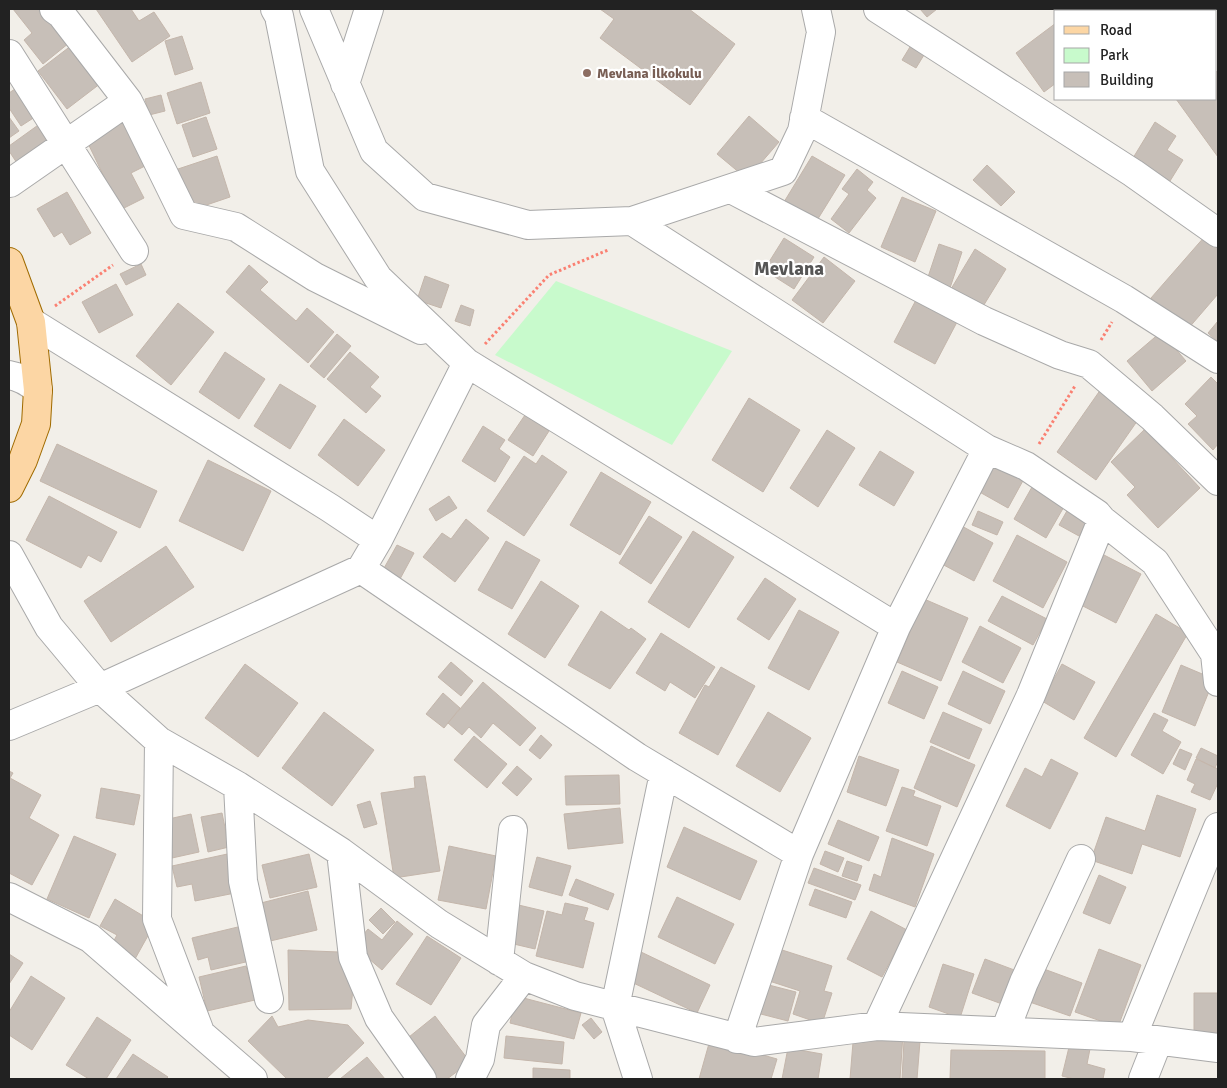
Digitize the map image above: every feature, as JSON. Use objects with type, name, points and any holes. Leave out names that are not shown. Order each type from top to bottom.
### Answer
[{"type":"main road","points":[[9,262],[32,322],[38,390],[36,424],[16,462],[9,488]]},
{"type":"street","points":[[54,9],[61,14],[128,101],[184,215],[236,227],[315,277],[447,344]]},
{"type":"street","points":[[275,9],[279,16],[310,171],[378,278],[467,363],[896,627]]},
{"type":"street","points":[[314,9],[374,151],[425,197],[528,225],[632,221],[783,171],[802,131],[821,32],[816,9]]},
{"type":"street","points":[[345,84],[370,9]]},
{"type":"street","points":[[878,9],[1133,173],[1218,233]]},
{"type":"street","points":[[9,54],[134,251]]},
{"type":"street","points":[[10,183],[128,101]]},
{"type":"street","points":[[804,118],[1124,299],[1218,359]]},
{"type":"street","points":[[731,189],[984,321],[1060,355],[1090,351],[1152,417],[1218,481]]},
{"type":"street","points":[[632,221],[987,450],[1026,466],[1098,514],[1102,520],[1155,562],[1215,654],[1218,682]]},
{"type":"street","points":[[32,322],[378,540]]},
{"type":"street","points":[[9,726],[100,688],[361,569],[378,540],[467,363]]},
{"type":"street","points":[[9,375],[20,377],[38,390]]},
{"type":"street","points":[[737,1039],[799,854],[896,627],[987,450]]},
{"type":"street","points":[[877,1026],[1031,695],[1102,520]]},
{"type":"street","points":[[9,555],[49,626],[100,688],[159,741],[238,786],[341,852],[439,924],[524,976],[575,996],[754,1042],[877,1026],[1145,1039],[1218,1048]]},
{"type":"street","points":[[361,569],[664,773],[799,854]]},
{"type":"street","points":[[159,741],[157,919],[200,1034]]},
{"type":"street","points":[[638,1079],[615,1007],[664,773]]},
{"type":"street","points":[[238,786],[243,881],[269,999]]},
{"type":"street","points":[[1144,1079],[1145,1039],[1218,827]]},
{"type":"street","points":[[499,960],[513,830]]},
{"type":"street","points":[[341,852],[353,957],[379,1018],[422,1079]]},
{"type":"street","points":[[1005,1031],[1024,982],[1081,860]]},
{"type":"street","points":[[9,897],[90,938],[253,1079]]},
{"type":"street","points":[[470,1079],[480,1060],[486,1025],[524,976]]},
{"type":"path","points":[[467,363],[549,275],[613,248]]},
{"type":"path","points":[[32,322],[134,251]]},
{"type":"path","points":[[1026,466],[1090,351],[1101,341],[1124,299]]},
{"type":"green space","points":[[556,281],[732,351],[672,445],[495,355]]},
{"type":"building","points":[[13,9],[41,9],[69,43],[43,64],[24,40],[32,33]]},
{"type":"building","points":[[96,9],[131,9],[139,21],[154,12],[170,36],[132,62]]},
{"type":"building","name":"Mevlana İlkokulu","points":[[600,9],[689,9],[735,44],[690,105],[600,38],[614,19]]},
{"type":"building","points":[[920,9],[937,9],[927,17]]},
{"type":"building","points":[[1054,24],[1054,84],[1044,92],[1016,53]]},
{"type":"building","points":[[182,36],[193,69],[175,75],[165,41]]},
{"type":"building","points":[[76,42],[105,80],[67,109],[38,71]]},
{"type":"building","points":[[913,42],[927,50],[916,68],[902,60]]},
{"type":"building","points":[[1217,72],[1218,74],[1218,157],[1177,100],[1217,100]]},
{"type":"building","points":[[201,82],[210,113],[177,124],[167,93]]},
{"type":"building","points":[[18,87],[38,115],[21,126],[9,108],[9,93]]},
{"type":"building","points":[[161,95],[165,111],[149,115],[145,99]]},
{"type":"building","points":[[127,115],[151,163],[131,173],[144,198],[120,210],[84,135]]},
{"type":"building","points":[[749,116],[779,142],[747,179],[717,154]]},
{"type":"building","points":[[9,117],[19,131],[9,138]]},
{"type":"building","points":[[206,117],[217,149],[193,157],[182,125]]},
{"type":"building","points":[[1155,122],[1176,136],[1167,150],[1183,160],[1170,181],[1133,158]]},
{"type":"building","points":[[41,123],[55,141],[19,166],[9,151],[9,146]]},
{"type":"building","points":[[217,156],[230,197],[177,215],[163,174]]},
{"type":"building","points":[[812,156],[845,175],[816,222],[784,202]]},
{"type":"building","points":[[987,165],[1015,192],[1001,206],[973,180]]},
{"type":"building","points":[[857,169],[873,182],[867,190],[876,198],[849,233],[831,219],[849,194],[842,189]]},
{"type":"building","points":[[67,192],[91,233],[70,245],[62,232],[54,237],[37,209]]},
{"type":"building","points":[[902,197],[936,211],[915,262],[881,247]]},
{"type":"building","points":[[1206,235],[1218,246],[1218,294],[1187,330],[1151,298]]},
{"type":"building","points":[[784,238],[814,257],[794,289],[764,270]]},
{"type":"building","points":[[939,244],[962,252],[950,288],[927,280]]},
{"type":"building","points":[[975,249],[1006,269],[982,308],[951,289]]},
{"type":"building","points":[[824,257],[855,281],[823,323],[792,300]]},
{"type":"building","points":[[141,264],[146,275],[126,285],[120,274]]},
{"type":"building","points":[[249,265],[268,282],[260,290],[296,321],[307,308],[334,332],[308,363],[226,292]]},
{"type":"building","points":[[425,276],[449,285],[441,308],[417,300]]},
{"type":"building","points":[[116,284],[133,315],[99,333],[82,302]]},
{"type":"building","points":[[916,300],[957,322],[935,364],[894,342]]},
{"type":"building","points":[[178,303],[214,332],[171,385],[136,356]]},
{"type":"building","points":[[461,305],[474,310],[470,326],[455,321]]},
{"type":"building","points":[[1218,321],[1218,342],[1208,333]]},
{"type":"building","points":[[1161,332],[1186,361],[1152,391],[1127,361]]},
{"type":"building","points":[[337,334],[351,346],[324,378],[310,366]]},
{"type":"building","points":[[225,352],[265,379],[239,419],[199,392]]},
{"type":"building","points":[[350,352],[379,377],[370,387],[381,396],[366,413],[327,379]]},
{"type":"building","points":[[1211,377],[1218,384],[1218,444],[1213,450],[1188,424],[1197,416],[1185,404]]},
{"type":"building","points":[[280,384],[316,406],[290,449],[254,426]]},
{"type":"building","points":[[1101,389],[1140,417],[1096,480],[1057,452]]},
{"type":"building","points":[[749,398],[800,430],[763,492],[712,460]]},
{"type":"building","points":[[525,415],[549,431],[533,456],[508,440]]},
{"type":"building","points":[[344,419],[385,450],[358,486],[318,455]]},
{"type":"building","points":[[483,426],[505,440],[499,449],[510,457],[495,482],[462,461]]},
{"type":"building","points":[[1145,429],[1200,488],[1158,528],[1127,495],[1135,487],[1111,462]]},
{"type":"building","points":[[827,430],[855,448],[818,507],[790,488]]},
{"type":"building","points":[[57,444],[157,491],[140,528],[40,481]]},
{"type":"building","points":[[880,451],[914,472],[894,506],[859,485]]},
{"type":"building","points":[[542,455],[567,472],[524,536],[487,511],[524,456],[536,464]]},
{"type":"building","points":[[994,459],[1025,477],[1008,508],[976,490]]},
{"type":"building","points":[[208,460],[271,491],[243,551],[179,521]]},
{"type":"building","points":[[601,472],[651,502],[620,555],[570,525]]},
{"type":"building","points":[[1032,487],[1065,505],[1046,538],[1014,519]]},
{"type":"building","points":[[49,496],[117,532],[101,562],[88,555],[81,568],[26,540]]},
{"type":"building","points":[[449,496],[457,508],[436,521],[429,509]]},
{"type":"building","points":[[1068,509],[1088,521],[1079,536],[1059,525]]},
{"type":"building","points":[[978,511],[1003,522],[997,535],[972,525]]},
{"type":"building","points":[[649,516],[682,537],[651,584],[619,563]]},
{"type":"building","points":[[466,519],[489,538],[455,582],[423,557],[442,533],[451,539]]},
{"type":"building","points":[[958,524],[993,543],[974,581],[938,562]]},
{"type":"building","points":[[693,531],[734,557],[689,628],[648,602]]},
{"type":"building","points":[[1017,535],[1067,562],[1043,608],[993,581]]},
{"type":"building","points":[[506,541],[540,560],[512,609],[478,590]]},
{"type":"building","points":[[397,545],[414,553],[400,579],[383,570]]},
{"type":"building","points":[[166,546],[194,587],[111,642],[84,601]]},
{"type":"building","points":[[1104,555],[1141,574],[1116,623],[1079,604]]},
{"type":"building","points":[[765,578],[796,599],[769,640],[737,619]]},
{"type":"building","points":[[541,581],[579,606],[545,658],[508,634]]},
{"type":"building","points":[[1002,596],[1047,619],[1033,645],[988,621]]},
{"type":"building","points":[[924,599],[968,618],[941,681],[897,662]]},
{"type":"building","points":[[799,610],[839,632],[809,690],[768,668]]},
{"type":"building","points":[[601,611],[646,639],[610,689],[568,665]]},
{"type":"building","points":[[1156,614],[1188,633],[1116,757],[1084,738]]},
{"type":"building","points":[[980,626],[1021,648],[1003,683],[962,662]]},
{"type":"building","points":[[661,633],[715,667],[695,698],[670,682],[665,691],[636,673]]},
{"type":"building","points":[[451,662],[473,681],[461,696],[438,677]]},
{"type":"building","points":[[245,664],[298,703],[258,757],[205,718]]},
{"type":"building","points":[[1062,664],[1095,682],[1074,720],[1042,701]]},
{"type":"building","points":[[1181,665],[1214,679],[1195,726],[1162,712]]},
{"type":"building","points":[[721,667],[755,686],[718,755],[679,733],[705,685],[709,687]]},
{"type":"building","points":[[902,671],[938,687],[924,719],[888,703]]},
{"type":"building","points":[[963,671],[1005,691],[990,724],[948,704]]},
{"type":"building","points":[[483,682],[536,728],[520,746],[493,723],[481,738],[469,727],[462,735],[448,723]]},
{"type":"building","points":[[443,693],[460,708],[444,728],[426,714]]},
{"type":"building","points":[[324,712],[374,750],[332,806],[282,768]]},
{"type":"building","points":[[768,712],[811,738],[780,792],[736,766]]},
{"type":"building","points":[[943,712],[982,729],[969,759],[930,742]]},
{"type":"building","points":[[1154,713],[1168,720],[1162,731],[1181,742],[1163,774],[1131,755]]},
{"type":"building","points":[[541,735],[552,745],[540,759],[529,750]]},
{"type":"building","points":[[474,736],[507,764],[487,788],[454,760]]},
{"type":"building","points":[[931,746],[975,765],[957,807],[914,788]]},
{"type":"building","points":[[1201,748],[1218,756],[1215,768],[1196,758]]},
{"type":"building","points":[[1180,749],[1192,754],[1185,770],[1173,764]]},
{"type":"building","points":[[859,756],[899,770],[886,806],[847,792]]},
{"type":"building","points":[[1051,759],[1078,773],[1050,829],[1006,806],[1025,768],[1042,777]]},
{"type":"building","points":[[1196,759],[1218,769],[1218,783],[1210,800],[1191,792],[1195,784],[1187,780]]},
{"type":"building","points":[[517,766],[532,779],[517,796],[502,783]]},
{"type":"building","points":[[9,771],[13,773],[10,778],[41,795],[29,818],[59,835],[32,885],[9,873]]},
{"type":"building","points":[[619,775],[620,804],[566,805],[565,776]]},
{"type":"building","points":[[425,776],[440,871],[394,878],[381,793],[415,788],[414,777]]},
{"type":"building","points":[[902,787],[915,791],[913,796],[941,806],[927,846],[886,831]]},
{"type":"building","points":[[101,788],[140,795],[134,825],[96,818]]},
{"type":"building","points":[[1157,795],[1196,809],[1180,857],[1142,844],[1132,874],[1091,860],[1106,817],[1145,831]]},
{"type":"building","points":[[370,801],[377,824],[364,828],[357,805]]},
{"type":"building","points":[[620,808],[623,843],[568,849],[564,814]]},
{"type":"building","points":[[222,813],[229,847],[208,852],[201,817]]},
{"type":"building","points":[[191,814],[199,852],[172,858],[164,820]]},
{"type":"building","points":[[838,820],[879,837],[869,861],[828,844]]},
{"type":"building","points":[[684,827],[757,861],[740,900],[667,867]]},
{"type":"building","points":[[74,836],[116,854],[89,918],[47,899]]},
{"type":"building","points":[[892,838],[934,854],[915,907],[869,890],[874,874],[881,877]]},
{"type":"building","points":[[449,846],[496,856],[486,909],[438,900]]},
{"type":"building","points":[[825,851],[844,858],[838,872],[820,864]]},
{"type":"building","points":[[232,853],[240,892],[195,901],[192,884],[177,887],[172,866]]},
{"type":"building","points":[[309,854],[317,887],[270,898],[262,865]]},
{"type":"building","points":[[537,857],[571,866],[562,896],[529,887]]},
{"type":"building","points":[[847,861],[862,866],[857,881],[842,876]]},
{"type":"building","points":[[814,868],[861,885],[855,900],[808,883]]},
{"type":"building","points":[[1099,875],[1126,887],[1110,924],[1083,913]]},
{"type":"building","points":[[576,879],[614,894],[608,910],[569,895]]},
{"type":"building","points":[[815,889],[852,902],[846,918],[809,905]]},
{"type":"building","points":[[308,891],[317,930],[266,942],[257,904]]},
{"type":"building","points":[[677,897],[734,924],[715,964],[658,937]]},
{"type":"building","points":[[115,899],[155,923],[135,959],[111,946],[117,935],[100,926]]},
{"type":"building","points":[[510,903],[544,911],[535,949],[501,941]]},
{"type":"building","points":[[565,903],[588,908],[584,920],[594,923],[583,968],[536,956],[547,911],[562,915]]},
{"type":"building","points":[[381,908],[395,922],[383,934],[369,920]]},
{"type":"building","points":[[871,911],[907,930],[882,977],[847,959]]},
{"type":"building","points":[[397,921],[413,934],[382,970],[354,946],[368,929],[382,940]]},
{"type":"building","points":[[242,926],[250,961],[211,970],[208,957],[198,960],[192,938]]},
{"type":"building","points":[[427,936],[461,958],[431,1005],[396,984]]},
{"type":"building","points":[[779,949],[832,966],[824,991],[832,993],[822,1024],[793,1014],[800,991],[760,978]]},
{"type":"building","points":[[1099,949],[1141,965],[1118,1027],[1075,1012]]},
{"type":"building","points":[[288,950],[339,952],[353,988],[351,1009],[289,1010]]},
{"type":"building","points":[[641,952],[710,985],[697,1013],[627,980]]},
{"type":"building","points":[[9,954],[23,963],[9,984]]},
{"type":"building","points":[[985,959],[1025,974],[1013,1008],[972,993]]},
{"type":"building","points":[[943,964],[974,974],[960,1018],[929,1007]]},
{"type":"building","points":[[1033,965],[1082,983],[1070,1016],[1021,999]]},
{"type":"building","points":[[246,966],[255,1000],[207,1011],[199,977]]},
{"type":"building","points":[[31,976],[65,998],[32,1050],[9,1035],[9,1012]]},
{"type":"building","points":[[761,983],[796,992],[788,1021],[753,1012]]},
{"type":"building","points":[[1194,993],[1218,993],[1218,1036],[1194,1035]]},
{"type":"building","points":[[516,996],[581,1013],[574,1039],[510,1023]]},
{"type":"building","points":[[272,1016],[278,1027],[308,1020],[348,1025],[364,1043],[326,1079],[287,1079],[248,1041]]},
{"type":"building","points":[[435,1016],[470,1062],[447,1079],[433,1079],[404,1041]]},
{"type":"building","points":[[97,1017],[131,1040],[106,1079],[89,1079],[66,1065]]},
{"type":"building","points":[[591,1018],[602,1032],[594,1039],[582,1025]]},
{"type":"building","points":[[854,1030],[903,1034],[900,1079],[850,1079]]},
{"type":"building","points":[[506,1036],[564,1042],[562,1064],[504,1058]]},
{"type":"building","points":[[710,1040],[777,1059],[771,1079],[699,1079]]},
{"type":"building","points":[[904,1040],[920,1041],[917,1079],[902,1079]]},
{"type":"building","points":[[1070,1043],[1090,1049],[1087,1064],[1105,1069],[1103,1079],[1074,1079],[1062,1076]]},
{"type":"building","points":[[788,1048],[822,1054],[818,1079],[782,1079]]},
{"type":"building","points":[[951,1050],[1045,1051],[1045,1079],[950,1079]]},
{"type":"building","points":[[133,1054],[168,1077],[166,1079],[116,1079]]},
{"type":"building","points":[[367,1057],[385,1079],[340,1079]]},
{"type":"building","points":[[533,1068],[570,1070],[570,1079],[533,1079]]},
{"type":"place","name":"Mevlana İlkokulu","points":[[587,73]]},
{"type":"district","name":"Mevlana","points":[[789,269]]}]
